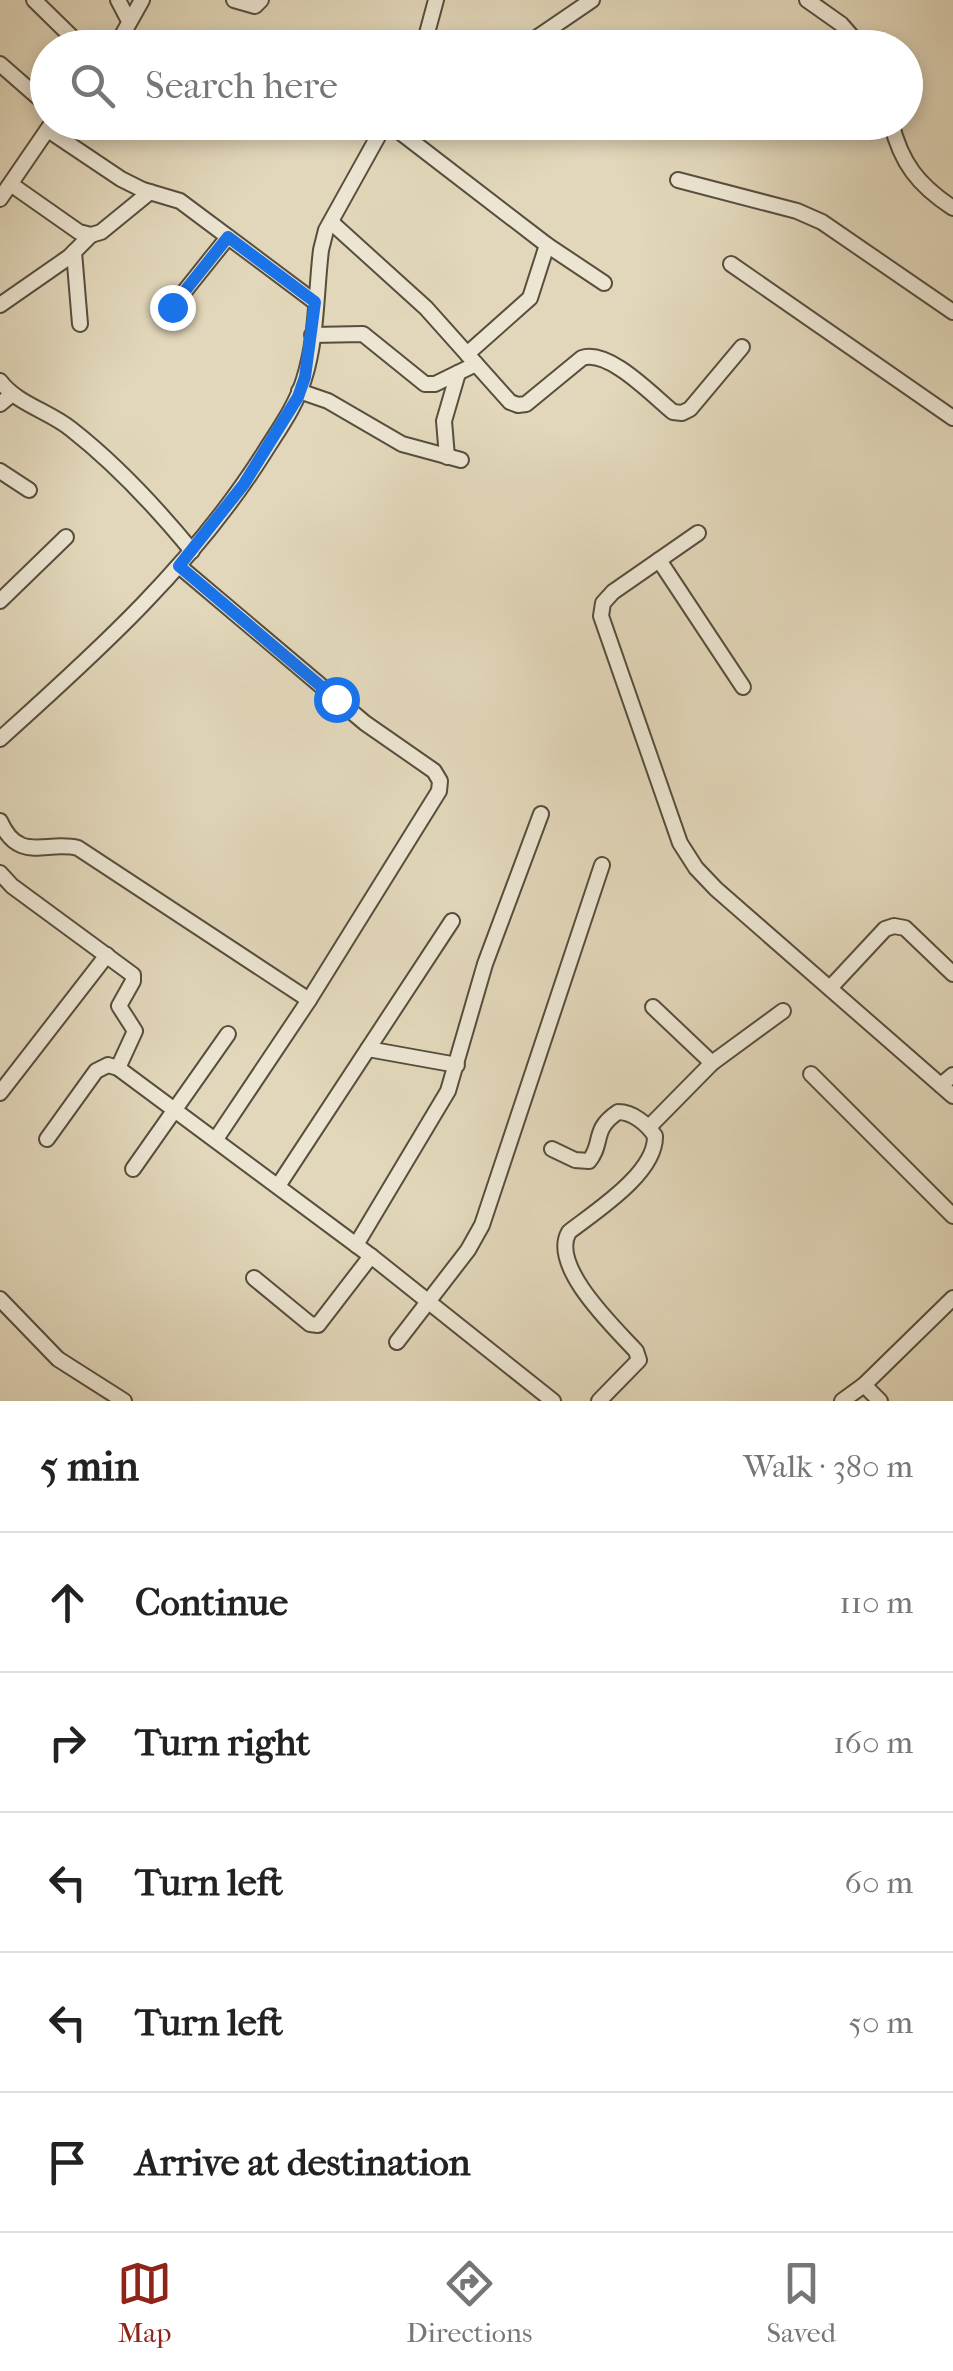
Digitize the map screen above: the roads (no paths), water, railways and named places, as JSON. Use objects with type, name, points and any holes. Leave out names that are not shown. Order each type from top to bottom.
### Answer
[{"type":"street","points":[[34,0],[64,30]]},
{"type":"street","points":[[118,0],[129,21]]},
{"type":"street","points":[[124,30],[142,0]]},
{"type":"street","points":[[234,0],[255,6],[261,0]]},
{"type":"street","points":[[428,30],[436,0]]},
{"type":"street","points":[[547,30],[592,0]]},
{"type":"street","points":[[807,0],[846,30]]},
{"type":"street","points":[[0,64],[30,90]]},
{"type":"street","points":[[0,199],[41,140]]},
{"type":"street","points":[[69,140],[121,179],[180,201],[315,302]]},
{"type":"street","points":[[0,739],[107,643],[192,551],[244,484],[299,392],[312,335],[321,250],[331,222],[377,140]]},
{"type":"street","points":[[410,140],[604,284]]},
{"type":"street","points":[[897,140],[906,166],[918,182],[953,208]]},
{"type":"street","points":[[678,180],[822,222],[953,312]]},
{"type":"street","points":[[12,186],[79,232],[91,235]]},
{"type":"street","points":[[0,305],[150,192]]},
{"type":"street","points":[[331,222],[426,308],[510,402],[518,405],[526,404],[582,358],[600,356],[674,412],[682,413],[690,409],[742,347]]},
{"type":"street","points":[[172,307],[228,237]]},
{"type":"street","points":[[312,335],[363,334],[425,384],[435,384],[458,373],[530,298],[547,245]]},
{"type":"street","points":[[74,252],[80,324]]},
{"type":"street","points":[[731,264],[953,418]]},
{"type":"street","points":[[299,392],[328,400],[402,444],[454,458],[444,421],[458,373]]},
{"type":"street","points":[[0,381],[6,399],[68,427],[114,465],[192,551]]},
{"type":"street","points":[[0,471],[29,490]]},
{"type":"street","points":[[698,533],[612,592],[603,603],[601,616],[680,842],[696,868],[716,889],[830,988],[947,1080],[953,1096]]},
{"type":"street","points":[[0,601],[66,538]]},
{"type":"street","points":[[658,560],[744,687]]},
{"type":"street","points":[[179,566],[365,723],[434,771],[440,781],[439,791],[309,1000],[216,1139]]},
{"type":"street","points":[[356,1245],[435,1115],[457,1065],[485,964],[541,814]]},
{"type":"street","points":[[0,820],[11,837],[30,849],[58,845],[78,848],[309,1000]]},
{"type":"street","points":[[397,1342],[468,1250],[482,1224],[602,864]]},
{"type":"street","points":[[0,873],[12,886],[128,970],[133,981],[119,1006],[135,1035],[118,1068]]},
{"type":"street","points":[[278,1186],[452,921]]},
{"type":"street","points":[[830,988],[885,929],[894,926],[904,928],[953,974]]},
{"type":"street","points":[[0,1093],[107,956]]},
{"type":"street","points":[[653,1007],[712,1063]]},
{"type":"street","points":[[649,1127],[712,1063],[783,1010]]},
{"type":"street","points":[[133,1169],[228,1034]]},
{"type":"street","points":[[368,1049],[457,1065]]},
{"type":"street","points":[[48,1139],[96,1072],[108,1066],[118,1068],[372,1256],[554,1401]]},
{"type":"street","points":[[811,1074],[953,1216]]},
{"type":"street","points":[[552,1149],[575,1160],[588,1161],[594,1157],[599,1130],[618,1112],[626,1112],[649,1127],[655,1136],[652,1156],[626,1186],[565,1239],[564,1248],[584,1293],[636,1351],[638,1360],[600,1401]]},
{"type":"street","points":[[254,1278],[310,1324],[318,1325],[372,1256]]},
{"type":"street","points":[[842,1401],[864,1385],[953,1298]]},
{"type":"street","points":[[0,1299],[58,1359],[124,1401]]},
{"type":"street","points":[[864,1385],[880,1401]]}]
